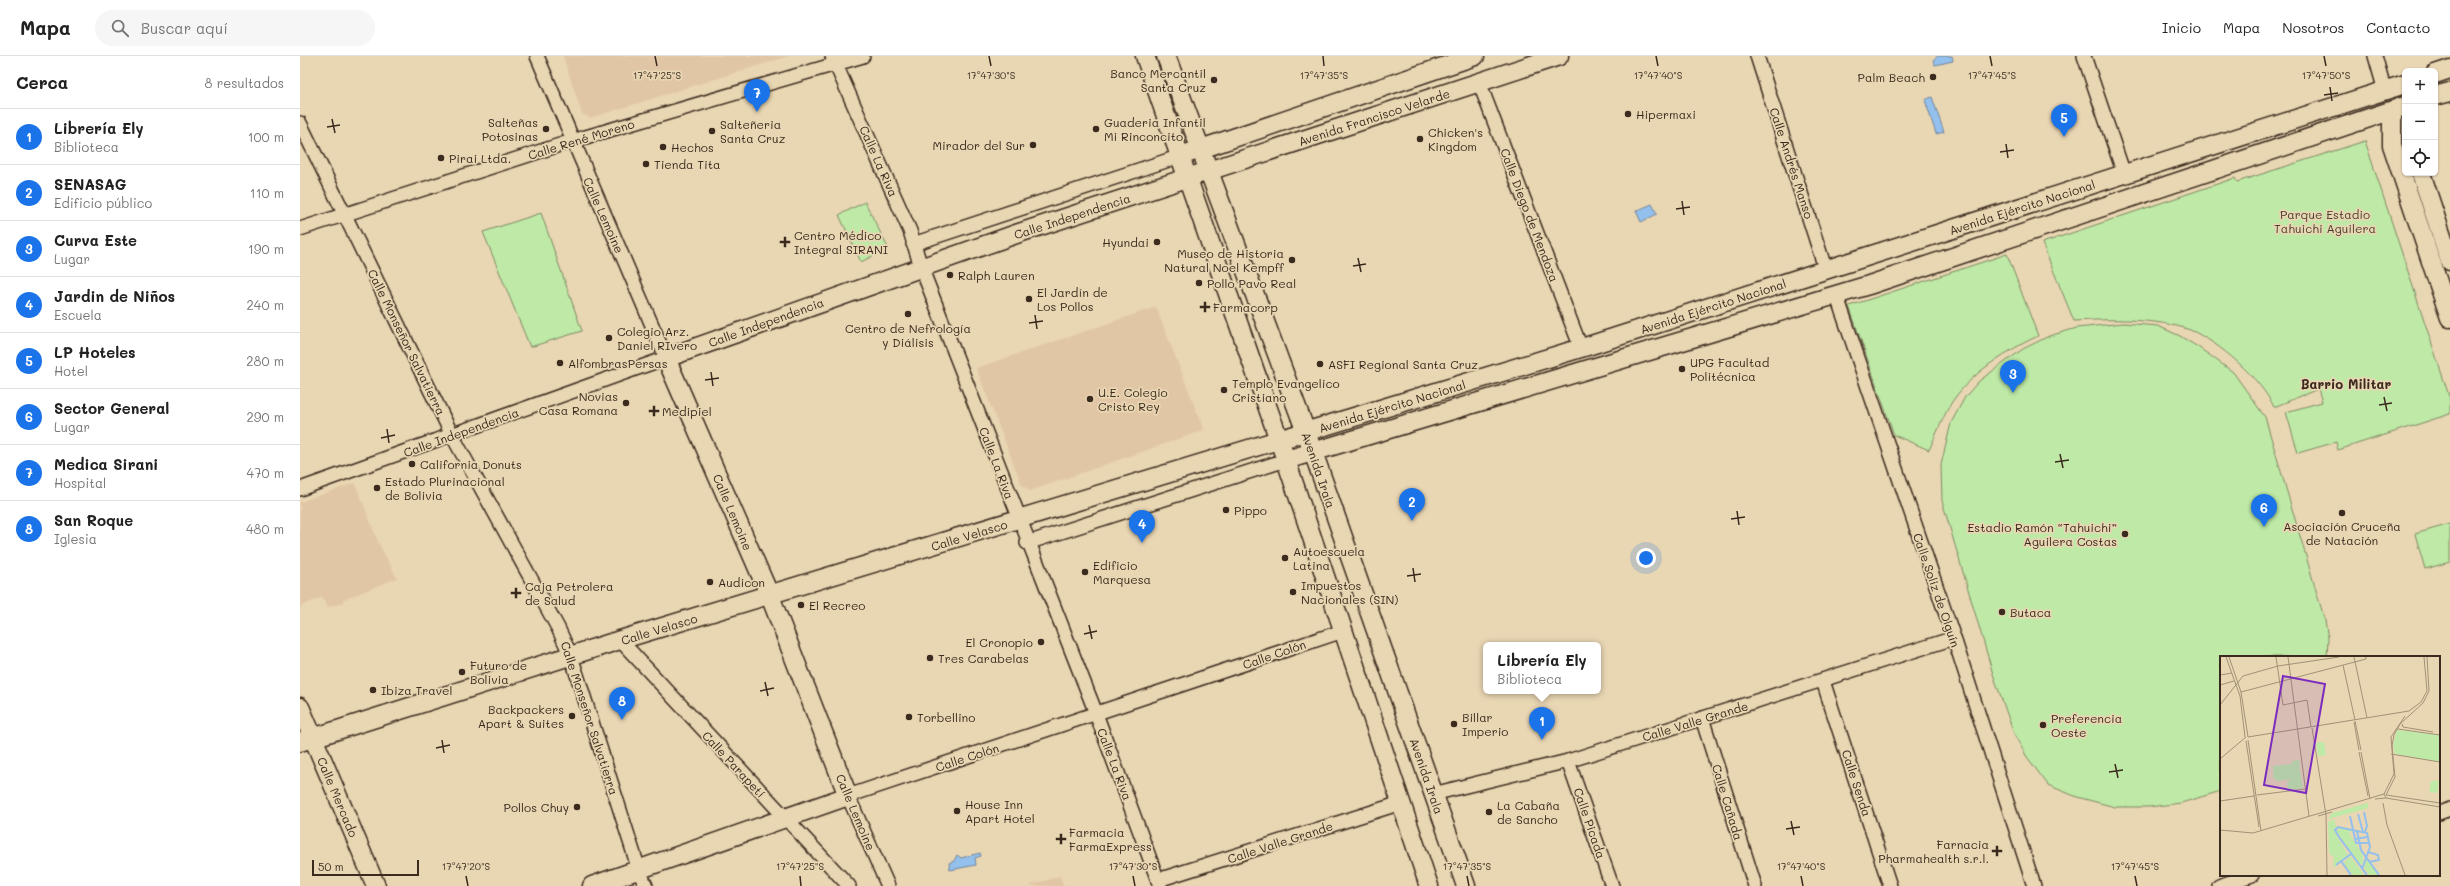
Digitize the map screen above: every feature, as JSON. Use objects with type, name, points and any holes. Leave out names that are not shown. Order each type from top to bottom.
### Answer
[{"type":"street","name":"Calle Lemoine","points":[[537,56],[572,141],[770,596],[848,796],[888,886]]},
{"type":"street","name":"Calle René Moreno","points":[[300,229],[572,141],[833,60],[864,56]]},
{"type":"street","points":[[1145,56],[1189,178],[1286,460],[1429,886]]},
{"type":"street","name":"Avenida Irala","points":[[1166,56],[1306,432],[1466,886]]},
{"type":"street","name":"Avenida Francisco Velarde","points":[[1189,178],[1559,56]]},
{"type":"street","name":"Calle Andrés Manso","points":[[1758,56],[1829,270]]},
{"type":"street","points":[[2084,56],[2124,174],[2118,189],[2132,198]]},
{"type":"street","points":[[2374,56],[2385,91],[2398,109],[2402,123]]},
{"type":"street","points":[[1471,57],[1484,61],[1486,66],[1487,71],[1479,82]]},
{"type":"street","name":"Avenida Francisco Velarde","points":[[1181,156],[1200,148],[1471,57]]},
{"type":"street","name":"Calle La Riva","points":[[833,60],[910,230],[921,267],[1027,543],[1096,714],[1159,883]]},
{"type":"street","points":[[2438,73],[2450,69]]},
{"type":"street","name":"Calle Diego de Mendoza","points":[[1479,82],[1580,348]]},
{"type":"street","name":"Avenida Ejército Nacional","points":[[1019,520],[1829,270],[2402,85]]},
{"type":"street","points":[[2438,95],[2450,92]]},
{"type":"street","points":[[2398,109],[2392,145],[2450,318]]},
{"type":"street","name":"Avenida Ejército Nacional","points":[[1027,543],[1286,460],[1598,368],[1837,294],[2132,198],[2398,109]]},
{"type":"street","name":"Calle Monseñor Salvatierra","points":[[300,123],[452,435],[558,628],[571,656],[643,878]]},
{"type":"street","name":"Calle Independencia","points":[[913,244],[1181,156]]},
{"type":"street","points":[[2421,176],[2450,261]]},
{"type":"street","name":"Calle Independencia","points":[[300,488],[921,267],[1189,178]]},
{"type":"street","points":[[1829,270],[1845,278],[1837,294],[1821,286],[1829,270]]},
{"type":"street","name":"Calle Soliz de Olguín","points":[[1837,294],[1954,638],[2034,886]]},
{"type":"street","points":[[1575,374],[1567,364],[1580,348],[1599,355],[1598,368]]},
{"type":"street","name":"Calle Velasco","points":[[306,740],[620,640],[1019,520]]},
{"type":"street","name":"Calle Colón","points":[[592,886],[643,878],[784,819],[848,796],[1343,631]]},
{"type":"street","name":"Calle Valle Grande","points":[[1433,794],[1568,761],[1954,638]]},
{"type":"street","name":"Calle Parapetí","points":[[620,640],[784,819],[849,886]]},
{"type":"street","name":"Calle Senda","points":[[1823,681],[1890,886]]},
{"type":"street","name":"Calle Mercado","points":[[300,708],[306,740],[376,886]]},
{"type":"street","name":"Calle Cañada","points":[[1702,718],[1755,886]]},
{"type":"street","name":"Calle Picada","points":[[1568,761],[1612,886]]},
{"type":"street","name":"Calle Valle Grande","points":[[1159,883],[1401,803]]},
{"type":"street","points":[[2440,813],[2450,809]]},
{"type":"street","points":[[2224,885],[2249,876]]},
{"type":"shaded area","points":[[563,56],[789,56],[590,118],[582,114]]},
{"type":"shaded area","name":"U.E. Colegio Cristo Rey","points":[[1156,307],[1204,430],[1030,491],[1022,485],[976,368]]},
{"type":"shaded area","points":[[355,483],[379,544],[397,578],[343,600],[343,603],[328,607],[322,597],[300,607],[300,502]]},
{"type":"shaded area","points":[[1060,876],[1063,886],[1028,886]]},
{"type":"green space","name":"Parque Estadio Tahuichi Aguilera","points":[[2365,141],[2450,399],[2450,414],[2338,450],[2336,442],[2298,453],[2286,412],[2322,402],[2318,389],[2274,407],[2259,384],[2238,362],[2213,343],[2190,330],[2148,321],[2074,321],[2042,243],[2235,178],[2237,182]]},
{"type":"green space","points":[[865,202],[888,248],[861,262],[839,215]]},
{"type":"green space","points":[[541,213],[582,331],[530,347],[483,232]]},
{"type":"green space","points":[[2007,254],[2038,336],[2001,356],[1967,383],[1950,405],[1929,450],[1894,435],[1849,306]]},
{"type":"green space","name":"Estadio Ramón “Tahuichi” Aguilera Costas","points":[[2123,323],[2158,326],[2180,336],[2198,347],[2233,372],[2265,417],[2325,621],[2328,638],[2327,656],[2220,656],[2220,791],[2181,803],[2149,807],[2115,807],[2077,797],[2048,785],[2027,757],[2014,734],[1993,674],[1942,501],[1941,465],[1951,423],[1965,397],[1979,381],[2023,349],[2049,336],[2077,328]]},
{"type":"green space","points":[[2450,524],[2450,562],[2425,569],[2415,534]]},
{"type":"water","points":[[1938,56],[1952,56],[1953,61],[1935,65],[1933,60]]},
{"type":"water","points":[[1932,97],[1944,132],[1936,134],[1925,100]]},
{"type":"water","points":[[1652,204],[1657,214],[1641,222],[1636,211]]},
{"type":"water","points":[[980,853],[981,856],[975,858],[976,865],[950,870],[949,863],[954,861],[957,855],[961,858]]},
{"type":"place","name":"Palm Beach","points":[[1933,77]]},
{"type":"place","name":"Banco Mercantil Santa Cruz","points":[[1214,80]]},
{"type":"place","name":"Medica Sirani","points":[[757,112]]},
{"type":"place","name":"Hipermaxi","points":[[1628,114]]},
{"type":"place","name":"Salteñas Potosinas","points":[[546,129]]},
{"type":"place","name":"Guaderia Infantil Mi Rinconcito","points":[[1096,129]]},
{"type":"place","name":"Salteñeria Santa Cruz","points":[[712,131]]},
{"type":"place","name":"LP Hoteles","points":[[2064,137]]},
{"type":"place","name":"Chicken's Kingdom","points":[[1420,139]]},
{"type":"place","name":"Mirador del Sur","points":[[1033,145]]},
{"type":"place","name":"Hechos","points":[[663,147]]},
{"type":"place","name":"Pirai Ltda.","points":[[441,158]]},
{"type":"place","name":"Tienda Tita","points":[[646,164]]},
{"type":"place","name":"Centro Médico Integral SIRANI","points":[[785,242]]},
{"type":"place","name":"Hyundai","points":[[1157,242]]},
{"type":"place","name":"Museo de Historia Natural Noel Kempff","points":[[1292,260]]},
{"type":"place","name":"Ralph Lauren","points":[[950,275]]},
{"type":"place","name":"Pollo Pavo Real","points":[[1199,283]]},
{"type":"place","name":"El Jardín de Los Pollos","points":[[1029,299]]},
{"type":"place","name":"Farmacorp","points":[[1205,307]]},
{"type":"place","name":"Centro de Nefrología y Diálisis","points":[[908,314]]},
{"type":"place","name":"Colegio Arz. Daniel RIvero","points":[[609,338]]},
{"type":"place","name":"AlfombrasPersas","points":[[560,363]]},
{"type":"place","name":"ASFI Regional Santa Cruz","points":[[1320,364]]},
{"type":"place","name":"UPG Facultad Politécnica","points":[[1682,369]]},
{"type":"place","name":"Templo Evangelico Cristiano","points":[[1224,390]]},
{"type":"place","name":"Curva Este","points":[[2013,393]]},
{"type":"place","name":"U.E. Colegio Cristo Rey","points":[[1090,399]]},
{"type":"place","name":"Novias Casa Romana","points":[[626,403]]},
{"type":"place","name":"Medipiel","points":[[654,411]]},
{"type":"place","name":"California Donuts","points":[[412,464]]},
{"type":"place","name":"Estado Plurinacional de Bolivia","points":[[377,488]]},
{"type":"place","name":"Pippo","points":[[1226,510]]},
{"type":"place","name":"Asociación Cruceña de Natación","points":[[2342,513]]},
{"type":"place","name":"SENASAG","points":[[1412,521]]},
{"type":"place","name":"Sector General","points":[[2264,527]]},
{"type":"place","name":"Estadio Ramón “Tahuichi” Aguilera Costas","points":[[2125,534]]},
{"type":"place","name":"Jardin de Niños","points":[[1142,543]]},
{"type":"place","name":"Autoescuela Latina","points":[[1285,558]]},
{"type":"place","name":"Edificio Marquesa","points":[[1085,572]]},
{"type":"place","name":"Audicon","points":[[710,582]]},
{"type":"place","name":"Impuestos Nacionales (SIN)","points":[[1293,592]]},
{"type":"place","name":"Caja Petrolera de Salud","points":[[516,593]]},
{"type":"place","name":"El Recreo","points":[[801,605]]},
{"type":"place","name":"Butaca","points":[[2002,612]]},
{"type":"place","name":"El Cronopio","points":[[1041,642]]},
{"type":"place","name":"Tres Carabelas","points":[[930,658]]},
{"type":"place","name":"Futuro de Bolivia","points":[[462,672]]},
{"type":"place","name":"Ibiza Travel","points":[[373,690]]},
{"type":"place","name":"Backpackers Apart & Suites","points":[[572,716]]},
{"type":"place","name":"Torbellino","points":[[909,717]]},
{"type":"place","name":"San Roque","points":[[622,720]]},
{"type":"place","name":"Billar Imperio","points":[[1454,724]]},
{"type":"place","name":"Preferencia Oeste","points":[[2043,725]]},
{"type":"place","name":"Librería Ely","points":[[1542,740]]},
{"type":"place","name":"Pollos Chuy","points":[[577,807]]},
{"type":"place","name":"House Inn Apart Hotel","points":[[957,811]]},
{"type":"place","name":"La Cabaña de Sancho","points":[[1489,812]]},
{"type":"place","name":"Farmacia FarmaExpress","points":[[1061,839]]},
{"type":"place","name":"Farnacia Pharmahealth s.r.l.","points":[[1997,851]]},
{"type":"district","name":"Barrio Militar","points":[[2346,383]]}]
